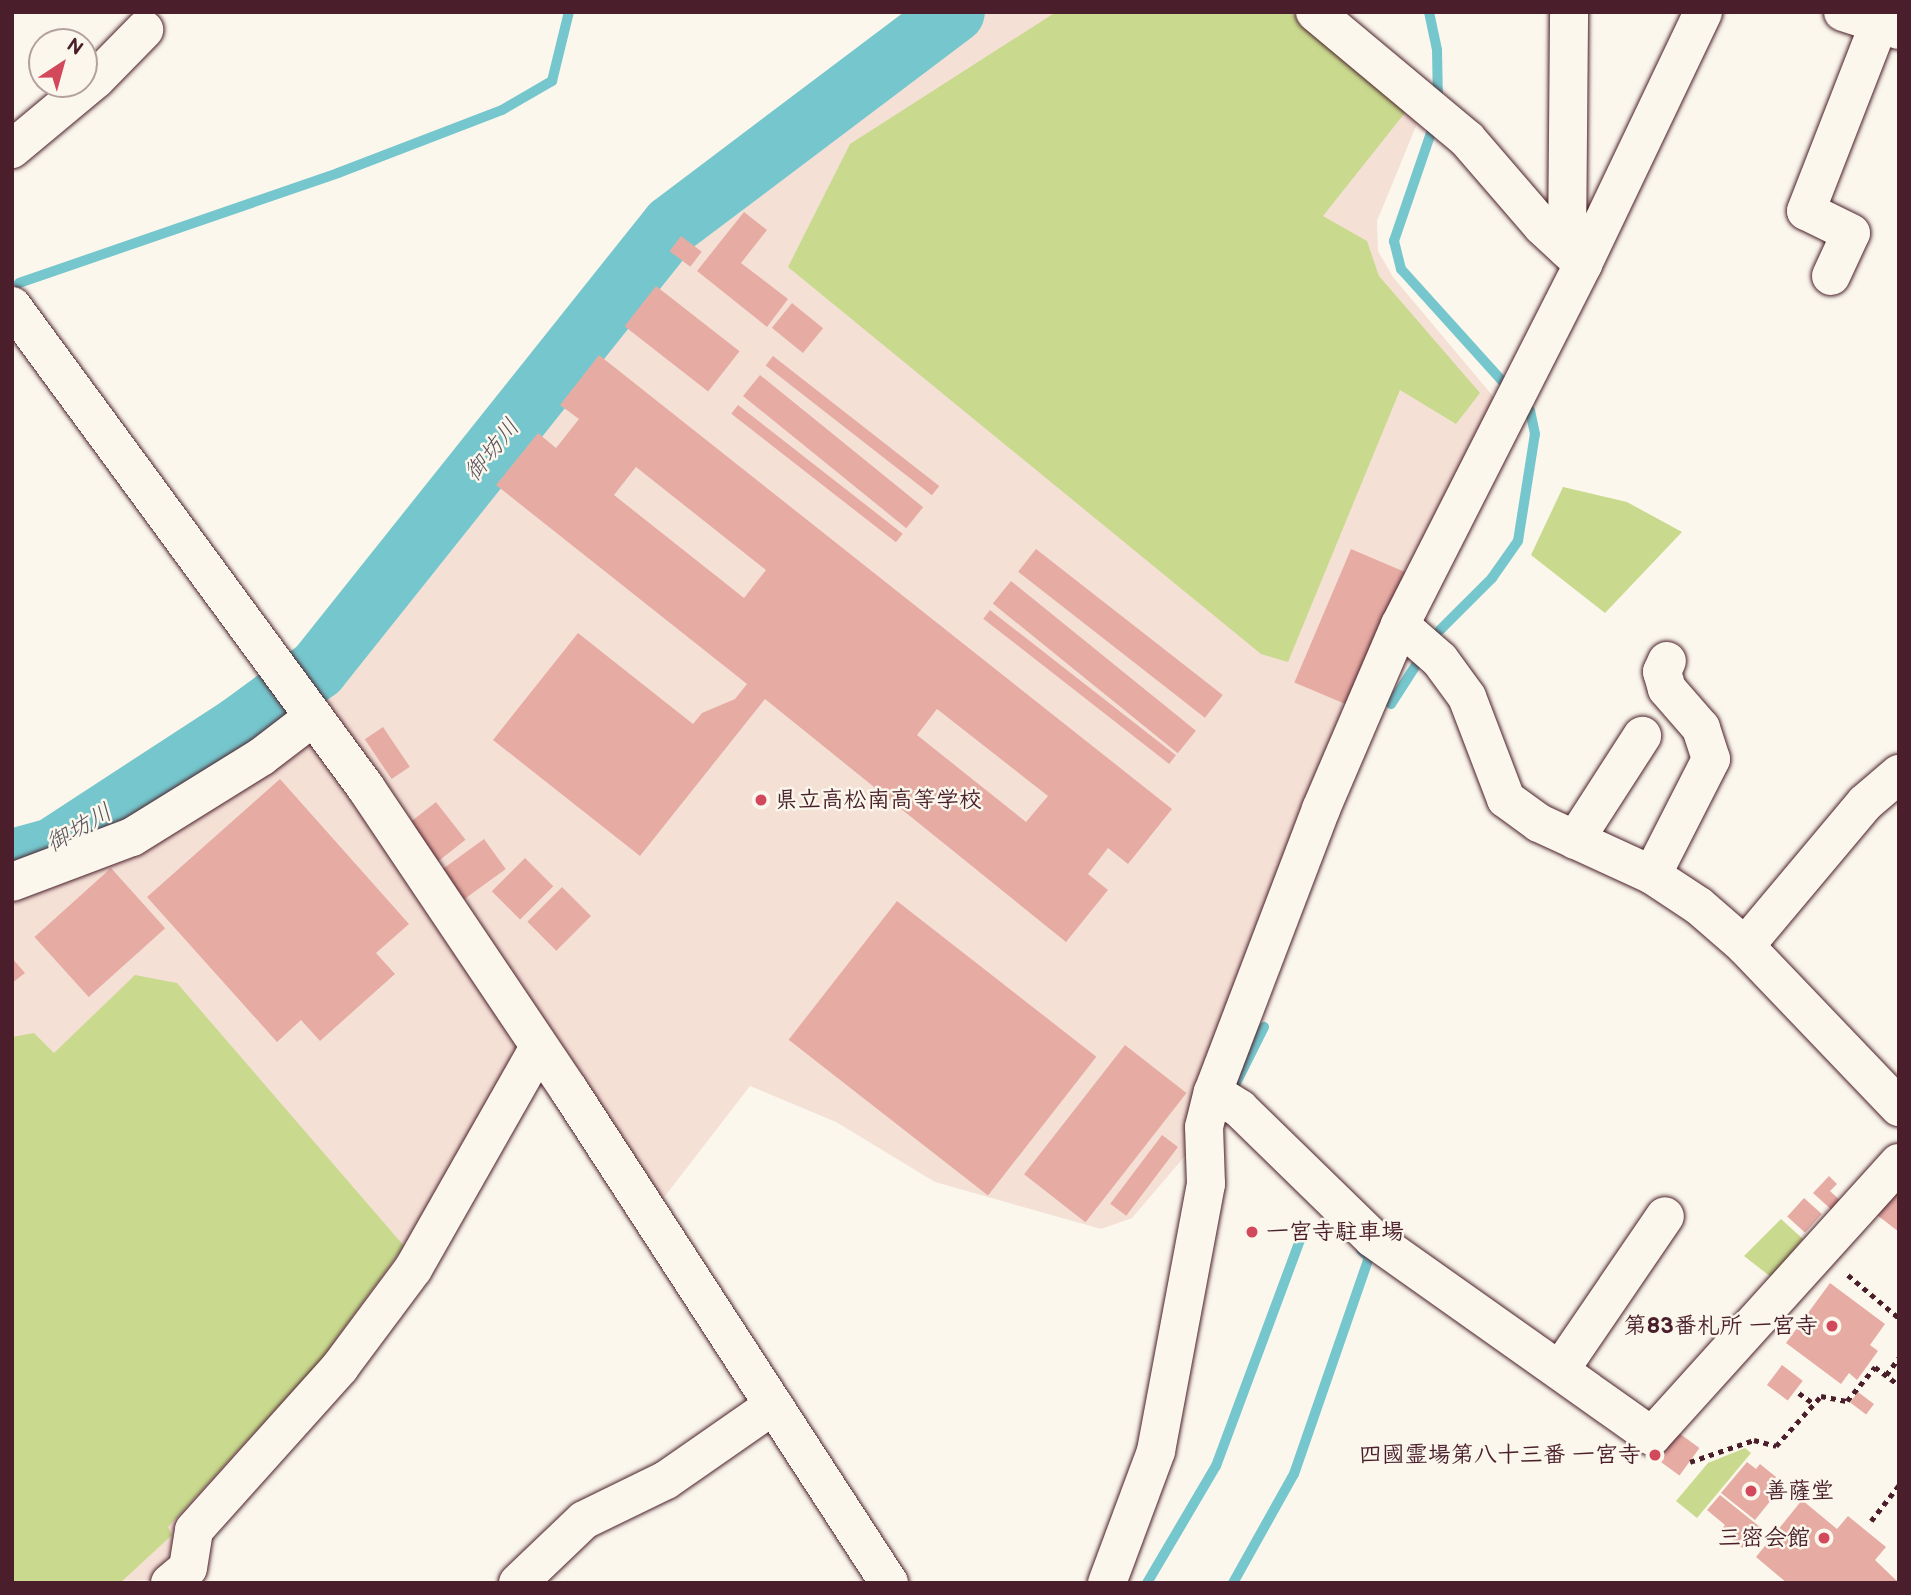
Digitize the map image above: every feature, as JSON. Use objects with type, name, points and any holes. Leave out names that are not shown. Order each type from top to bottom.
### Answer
[{"type":"street","points":[[1315,12],[1467,139],[1575,257]]},
{"type":"street","points":[[1569,12],[1575,257]]},
{"type":"street","points":[[1107,1583],[1156,1451],[1206,1184],[1204,1128],[1213,1092],[1321,809],[1400,625],[1575,257],[1703,12]]},
{"type":"street","points":[[1831,276],[1851,233],[1806,211],[1889,27],[1843,12]]},
{"type":"street","points":[[12,149],[144,30]]},
{"type":"street","points":[[12,306],[272,667],[366,788],[890,1583]]},
{"type":"street","points":[[1400,625],[1440,660],[1467,697],[1506,799],[1539,823],[1652,875],[1699,906],[1745,946],[1899,1107]]},
{"type":"street","points":[[1652,875],[1711,758],[1701,728],[1667,689],[1662,672],[1667,661]]},
{"type":"street","points":[[12,882],[132,837],[261,757],[309,715]]},
{"type":"street","points":[[1575,840],[1642,736]]},
{"type":"street","points":[[1745,946],[1865,803],[1899,774]]},
{"type":"street","points":[[170,1583],[188,1568],[194,1530],[340,1367],[413,1269],[539,1047]]},
{"type":"street","points":[[1213,1092],[1240,1109],[1372,1238],[1652,1436],[1899,1163]]},
{"type":"street","points":[[1560,1370],[1665,1216]]},
{"type":"street","points":[[518,1583],[584,1520],[617,1500],[666,1480],[774,1405]]},
{"type":"path","points":[[1841,1269],[1899,1318]]},
{"type":"path","points":[[1886,1375],[1899,1358]]},
{"type":"path","points":[[1689,1462],[1755,1440],[1776,1446],[1821,1396],[1847,1401],[1875,1367],[1899,1385]]},
{"type":"path","points":[[1799,1392],[1814,1404]]},
{"type":"path","points":[[1871,1521],[1899,1485]]},
{"type":"shaded area","name":"県立高松南高等学校","points":[[978,12],[1296,12],[1421,114],[1377,221],[1378,251],[1393,277],[1497,401],[1191,1149],[1132,1218],[1101,1229],[935,1182],[836,1122],[750,1086],[662,1200],[539,1022],[390,1285],[195,1519],[152,1580],[12,1583],[12,894],[318,704],[670,239]]},
{"type":"green space","points":[[1056,12],[1290,12],[1408,109],[1323,216],[1367,241],[1379,276],[1480,393],[1456,424],[1400,390],[1288,662],[1261,654],[788,267],[850,144]]},
{"type":"green space","points":[[1563,487],[1627,502],[1682,532],[1605,613],[1531,555]]},
{"type":"green space","points":[[135,975],[177,983],[404,1246],[319,1362],[168,1527],[172,1535],[120,1583],[12,1583],[12,1037],[34,1033],[54,1053]]},
{"type":"green space","points":[[1781,1219],[1803,1239],[1771,1277],[1744,1256]]},
{"type":"green space","points":[[1745,1448],[1751,1453],[1697,1518],[1676,1501],[1708,1463]]},
{"type":"building","points":[[744,212],[767,230],[741,263],[788,299],[767,327],[697,271]]},
{"type":"building","points":[[681,236],[702,252],[690,267],[670,251]]},
{"type":"building","points":[[656,286],[740,351],[708,391],[625,326]]},
{"type":"building","points":[[792,303],[823,328],[803,353],[772,328]]},
{"type":"building","points":[[599,355],[1172,809],[1128,864],[1108,848],[1088,874],[1108,890],[1066,942],[765,699],[640,856],[493,740],[578,633],[693,724],[702,713],[735,699],[747,684],[496,485],[538,433],[556,448],[579,419],[560,405]],"holes":[[[636,467],[766,570],[744,598],[614,495]],[[937,709],[1048,796],[1026,822],[917,735]]]},
{"type":"building","points":[[773,356],[939,486],[932,495],[766,365]]},
{"type":"building","points":[[760,375],[923,507],[906,528],[743,396]]},
{"type":"building","points":[[738,405],[903,534],[896,542],[731,414]]},
{"type":"building","points":[[1036,549],[1223,695],[1205,718],[1018,572]]},
{"type":"building","points":[[1351,549],[1411,574],[1354,708],[1294,682]]},
{"type":"building","points":[[1011,581],[1196,731],[1178,753],[993,604]]},
{"type":"building","points":[[990,610],[1176,755],[1169,764],[983,619]]},
{"type":"building","points":[[383,727],[410,767],[392,779],[365,739]]},
{"type":"building","points":[[280,779],[409,924],[376,953],[395,974],[320,1041],[301,1020],[277,1042],[147,897]]},
{"type":"building","points":[[436,802],[466,840],[437,862],[408,824]]},
{"type":"building","points":[[484,839],[506,869],[462,901],[440,871]]},
{"type":"building","points":[[525,858],[553,886],[520,920],[492,891]]},
{"type":"building","points":[[111,868],[165,928],[89,997],[34,937]]},
{"type":"building","points":[[562,887],[591,916],[556,951],[527,922]]},
{"type":"building","points":[[897,901],[1096,1057],[988,1195],[789,1040]]},
{"type":"building","points":[[12,958],[25,973],[12,983]]},
{"type":"building","points":[[1125,1045],[1186,1093],[1085,1222],[1024,1174]]},
{"type":"building","points":[[1162,1135],[1178,1147],[1126,1216],[1110,1204]]},
{"type":"building","points":[[1829,1176],[1837,1184],[1830,1191],[1843,1203],[1834,1212],[1813,1193]]},
{"type":"building","points":[[1899,1185],[1899,1232],[1877,1215]]},
{"type":"building","points":[[1804,1198],[1822,1214],[1805,1233],[1787,1217]]},
{"type":"building","points":[[1830,1283],[1885,1324],[1870,1345],[1878,1351],[1857,1380],[1849,1373],[1841,1384],[1786,1343]]},
{"type":"building","points":[[1782,1365],[1803,1381],[1788,1401],[1767,1385]]},
{"type":"building","points":[[1858,1392],[1874,1404],[1866,1414],[1850,1402]]},
{"type":"building","points":[[1676,1431],[1699,1448],[1679,1476],[1656,1459]]},
{"type":"building","name":"善薩堂","points":[[1747,1462],[1756,1469],[1760,1464],[1776,1477],[1772,1483],[1780,1489],[1755,1520],[1721,1493]]},
{"type":"building","points":[[1720,1495],[1760,1527],[1742,1548],[1721,1530],[1725,1525],[1707,1510]]},
{"type":"building","name":"三密会館","points":[[1802,1500],[1837,1529],[1848,1516],[1886,1547],[1875,1560],[1899,1583],[1787,1583],[1756,1557]]},
{"type":"waterway","points":[[19,283],[338,173],[502,110],[552,81],[569,12]]},
{"type":"waterway","name":"御坊川","points":[[12,859],[52,848],[239,726],[317,669],[671,225],[954,12]]},
{"type":"waterway","points":[[1429,12],[1437,50],[1438,102]]},
{"type":"waterway","points":[[1434,124],[1394,241],[1401,269],[1504,383]]},
{"type":"waterway","points":[[1440,630],[1492,578],[1518,541],[1535,434],[1530,411]]},
{"type":"waterway","points":[[1391,704],[1416,665]]},
{"type":"waterway","points":[[1235,1085],[1264,1027]]},
{"type":"waterway","points":[[1147,1583],[1216,1466],[1304,1230]]},
{"type":"waterway","points":[[1233,1583],[1294,1474],[1369,1258],[1361,1250]]},
{"type":"place","name":"県立高松南高等学校","points":[[761,800]]},
{"type":"place","name":"一宮寺駐車場","points":[[1252,1232]]},
{"type":"place","name":"第83番札所 一宮寺","points":[[1832,1326]]},
{"type":"place","name":"四國霊場第八十三番 一宮寺","points":[[1655,1455]]},
{"type":"place","name":"善薩堂","points":[[1751,1491]]},
{"type":"place","name":"三密会館","points":[[1824,1538]]}]
